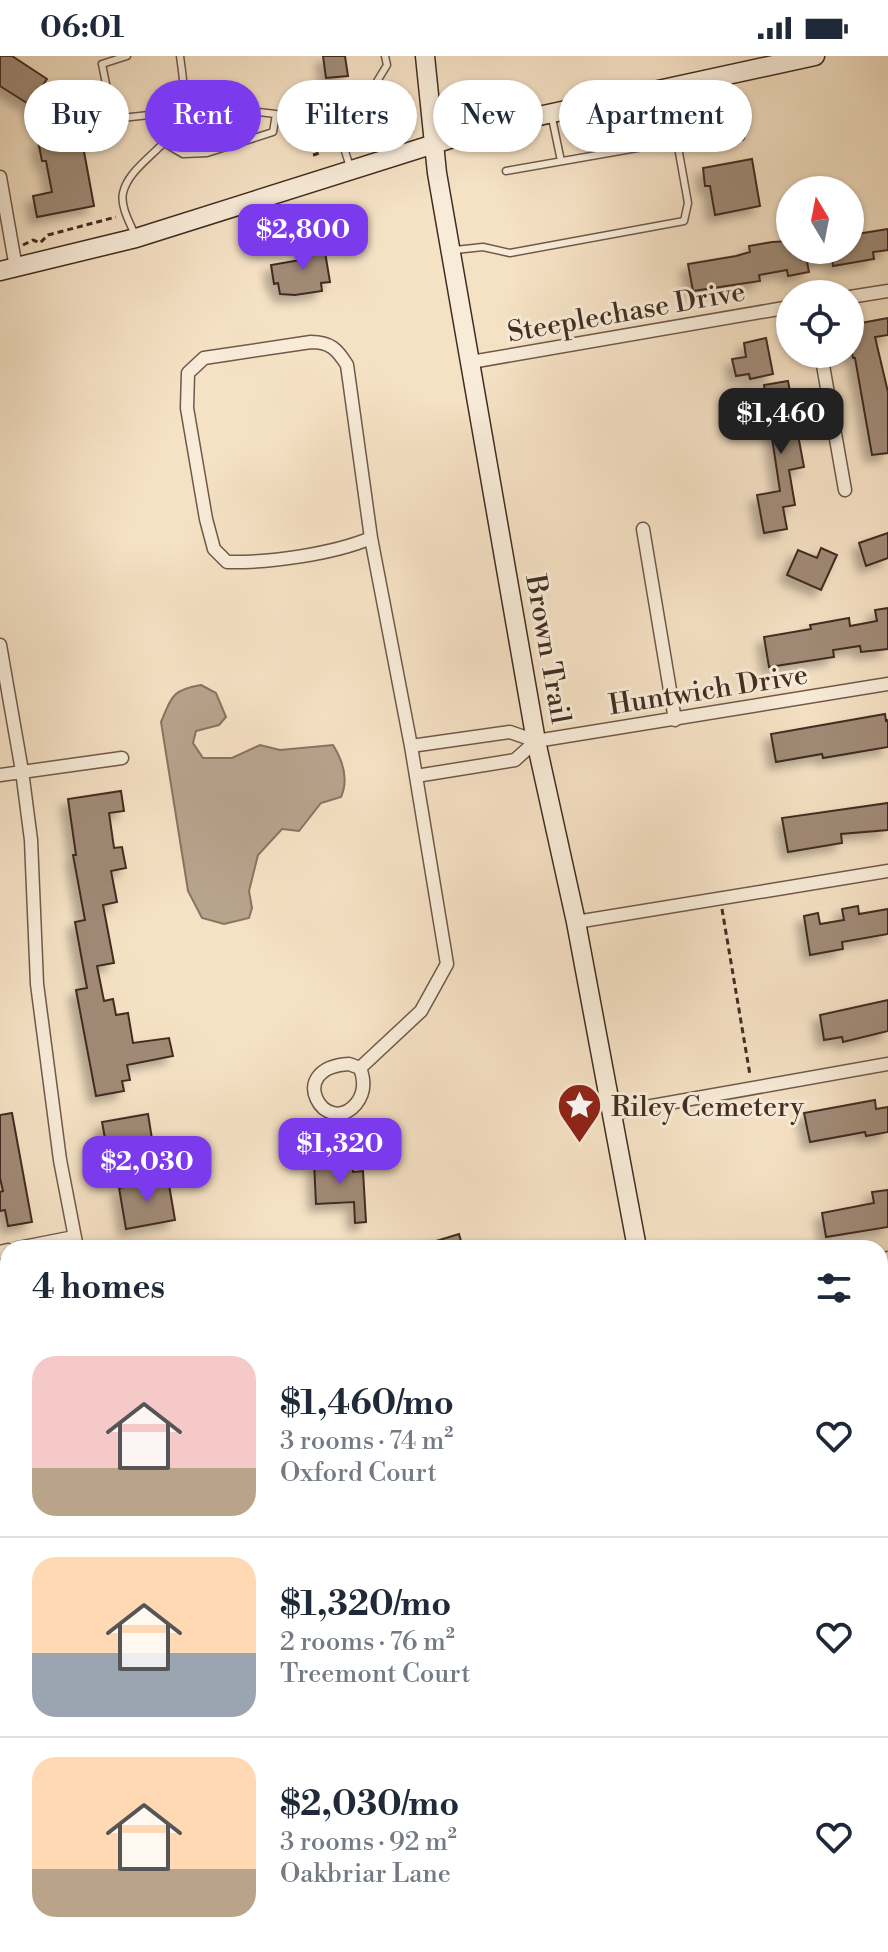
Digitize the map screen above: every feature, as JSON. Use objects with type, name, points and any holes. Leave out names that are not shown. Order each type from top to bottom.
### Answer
[{"type":"street","name":"Brown Trail","points":[[425,56],[433,143]]},
{"type":"street","points":[[701,80],[815,56]]},
{"type":"street","points":[[543,114],[559,110]]},
{"type":"street","points":[[0,177],[13,249],[8,269],[136,238],[433,143]]},
{"type":"street","name":"Brown Trail","points":[[435,152],[536,741],[576,922],[636,1240]]},
{"type":"street","points":[[864,295],[888,291]]},
{"type":"street","name":"Steeplechase Drive","points":[[471,362],[776,309]]},
{"type":"street","points":[[360,1068],[421,1011],[447,964],[411,746],[371,538],[347,365],[340,353],[326,342],[311,342],[204,358],[188,373],[187,408],[206,519],[214,549],[227,562],[251,563],[337,549],[371,538]]},
{"type":"street","points":[[823,368],[845,490]]},
{"type":"street","points":[[643,529],[675,720]]},
{"type":"street","points":[[0,645],[31,840],[37,984],[60,1160],[76,1240]]},
{"type":"street","name":"Huntwich Drive","points":[[536,741],[888,684]]},
{"type":"street","points":[[411,746],[510,732],[536,741],[515,760],[416,776]]},
{"type":"street","points":[[0,775],[122,758]]},
{"type":"street","points":[[576,922],[888,871]]},
{"type":"street","points":[[349,1064],[360,1068],[362,1093],[353,1107],[339,1113],[321,1108],[314,1093],[315,1083],[322,1072],[339,1065],[349,1064]]},
{"type":"street","points":[[612,1113],[888,1064]]},
{"type":"lane","points":[[127,56],[102,64],[113,119],[145,115]]},
{"type":"lane","points":[[180,56],[183,80]]},
{"type":"lane","points":[[378,80],[387,65],[385,56]]},
{"type":"lane","points":[[261,112],[276,114],[273,132],[261,136]]},
{"type":"lane","points":[[551,112],[561,161]]},
{"type":"lane","points":[[136,238],[126,215],[123,193],[137,170],[157,152]]},
{"type":"lane","points":[[180,152],[210,152]]},
{"type":"lane","points":[[345,152],[351,170]]},
{"type":"lane","points":[[506,171],[627,152]]},
{"type":"lane","points":[[451,250],[483,247],[510,253],[684,221],[688,203],[679,152]]},
{"type":"path","points":[[417,134],[433,143]]},
{"type":"path","points":[[313,155],[321,152]]},
{"type":"path","points":[[13,249],[33,240],[40,243],[48,235],[126,215]]},
{"type":"path","points":[[720,898],[752,1087]]},
{"type":"shaded area","points":[[201,685],[216,693],[226,717],[219,725],[196,731],[193,743],[203,758],[232,758],[260,745],[280,750],[333,745],[345,777],[341,797],[321,803],[299,831],[282,829],[258,855],[249,891],[252,908],[249,918],[224,924],[202,918],[188,891],[161,722],[178,692]]},
{"type":"building","points":[[0,56],[12,56],[47,79],[24,80],[24,101],[0,86]]},
{"type":"building","points":[[323,56],[345,56],[348,76],[326,78]]},
{"type":"building","points":[[40,152],[84,152],[94,206],[37,217],[33,196],[52,192],[46,161],[42,161]]},
{"type":"building","points":[[752,159],[760,206],[715,215],[710,186],[705,186],[703,168]]},
{"type":"building","points":[[888,229],[888,250],[873,252],[874,259],[864,261],[864,233]]},
{"type":"building","points":[[323,240],[330,282],[321,283],[322,291],[280,294],[278,283],[274,284],[271,265],[306,259],[303,243]]},
{"type":"building","points":[[776,242],[776,264],[807,264],[809,272],[788,276],[787,270],[759,275],[760,281],[693,291],[688,264],[736,256],[750,252],[749,246]]},
{"type":"building","points":[[888,318],[888,335],[875,337],[888,392],[888,453],[872,455],[857,368],[864,368],[864,322]]},
{"type":"building","points":[[766,338],[773,374],[750,379],[749,374],[736,376],[732,359],[746,357],[744,343]]},
{"type":"building","points":[[788,381],[804,467],[789,470],[795,505],[783,507],[787,529],[764,533],[757,495],[780,491],[764,385]]},
{"type":"building","points":[[888,533],[888,558],[866,566],[859,543]]},
{"type":"building","points":[[821,548],[837,555],[821,590],[787,575],[798,550],[817,558]]},
{"type":"building","points":[[888,608],[888,649],[861,652],[860,646],[833,650],[834,657],[769,667],[764,637],[811,629],[810,625],[849,618],[850,626],[877,621],[875,610]]},
{"type":"building","points":[[885,714],[888,720],[888,747],[776,762],[771,734]]},
{"type":"building","points":[[121,791],[124,811],[109,813],[114,848],[122,847],[126,868],[111,871],[117,902],[103,905],[114,963],[97,966],[104,1001],[113,999],[116,1015],[128,1013],[133,1043],[169,1038],[173,1056],[127,1065],[130,1080],[122,1081],[124,1091],[96,1096],[76,990],[87,988],[75,922],[85,920],[73,855],[76,855],[68,799]]},
{"type":"building","points":[[888,803],[888,830],[841,834],[842,843],[788,852],[782,818]]},
{"type":"building","points":[[858,906],[859,914],[888,909],[888,934],[842,942],[843,949],[810,955],[804,916],[818,913],[820,924],[844,920],[842,909]]},
{"type":"building","points":[[888,1000],[888,1031],[843,1042],[842,1037],[824,1040],[820,1015]]},
{"type":"building","points":[[875,1100],[876,1109],[888,1107],[888,1132],[866,1136],[865,1132],[810,1142],[804,1113]]},
{"type":"building","points":[[12,1113],[32,1222],[8,1226],[5,1210],[0,1211],[0,1192],[3,1191],[0,1178],[0,1115]]},
{"type":"building","points":[[148,1114],[152,1139],[131,1142],[135,1162],[110,1166],[102,1122]]},
{"type":"building","points":[[353,1159],[353,1172],[363,1171],[366,1222],[355,1223],[354,1202],[316,1204],[314,1162]]},
{"type":"building","points":[[168,1179],[175,1220],[126,1229],[119,1188]]},
{"type":"building","points":[[888,1190],[888,1227],[826,1237],[822,1213],[874,1203],[872,1192]]},
{"type":"building","points":[[459,1234],[461,1240],[439,1240]]},
{"type":"place","name":"Riley Cemetery","points":[[580,1145]]}]
